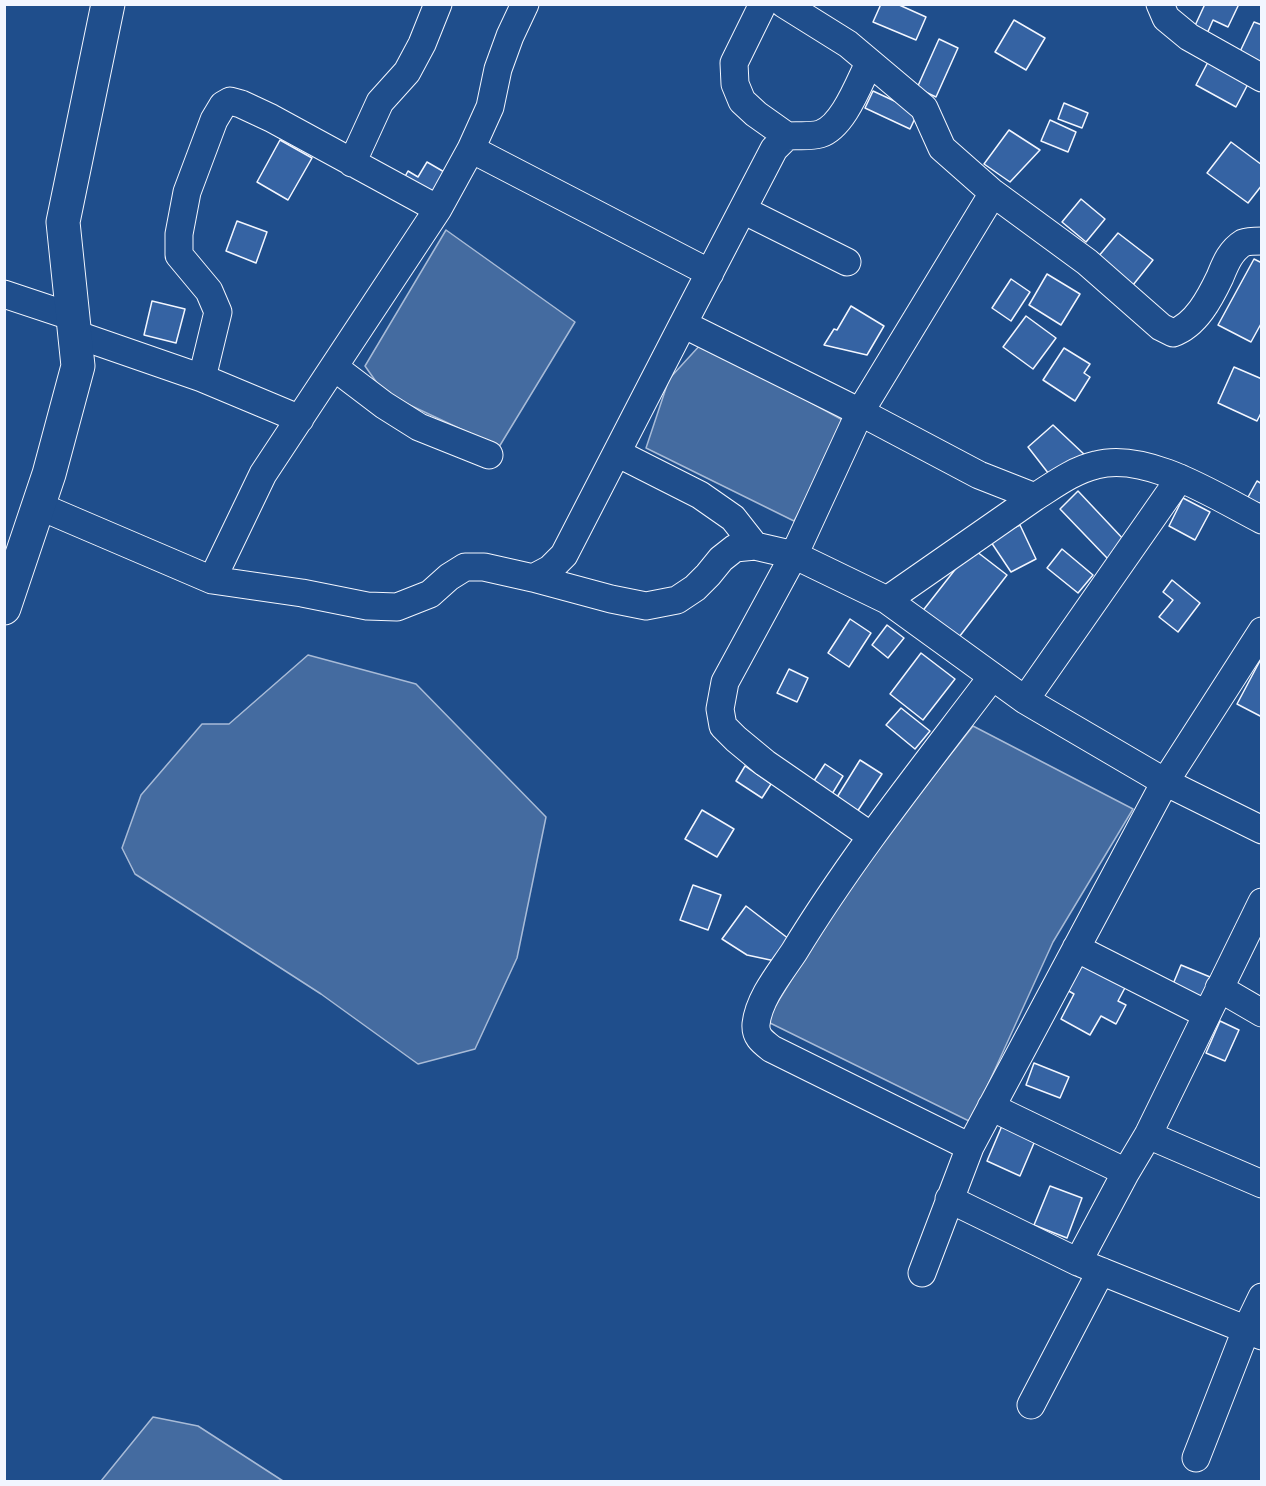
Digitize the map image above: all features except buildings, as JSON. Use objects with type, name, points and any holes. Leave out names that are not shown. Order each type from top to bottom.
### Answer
[{"type":"street","points":[[4,608],[49,474],[78,366],[63,222],[108,4]]},
{"type":"street","points":[[352,163],[380,102],[407,72],[438,4]]},
{"type":"street","points":[[212,580],[263,474],[438,209],[471,149],[490,106],[498,69],[510,36],[525,4]]},
{"type":"street","points":[[763,4],[734,63],[735,84],[742,101],[787,136],[819,134],[833,127],[846,110],[869,63]]},
{"type":"street","points":[[1160,4],[1166,18],[1188,37],[1262,78]]},
{"type":"street","points":[[788,5],[848,44],[924,108],[942,148],[993,194],[1087,262],[1161,327],[1173,333],[1185,329],[1197,315],[1230,256],[1244,242],[1262,240]]},
{"type":"street","points":[[202,378],[218,312],[209,291],[179,255],[179,234],[187,192],[214,120],[223,105],[230,101],[241,104],[438,209]]},
{"type":"street","points":[[533,578],[550,569],[564,555],[774,149],[787,136]]},
{"type":"street","points":[[471,149],[710,273]]},
{"type":"street","points":[[871,836],[765,763],[723,726],[720,709],[725,682],[794,555],[860,412],[993,194]]},
{"type":"street","points":[[743,210],[847,262]]},
{"type":"street","points":[[4,294],[300,419]]},
{"type":"street","points":[[683,324],[860,412],[979,475],[1035,497]]},
{"type":"street","points":[[334,368],[384,405],[419,427],[489,455]]},
{"type":"street","points":[[617,453],[700,495],[733,518],[755,546]]},
{"type":"street","points":[[887,600],[1035,497],[1074,473],[1096,464],[1119,462],[1144,464],[1180,478],[1262,520]]},
{"type":"street","points":[[1024,700],[1180,478]]},
{"type":"street","points":[[39,506],[212,580],[302,593],[367,606],[397,607],[430,594],[448,577],[465,567],[484,567],[646,606],[677,600],[695,588],[720,559],[735,548],[755,546],[794,555],[887,600],[1024,700],[1165,782],[1262,830]]},
{"type":"street","points":[[922,1274],[969,1147],[1165,782],[1262,631]]},
{"type":"street","points":[[969,1147],[772,1049],[758,1039],[756,1027],[759,1011],[769,992],[830,893],[992,677]]},
{"type":"street","points":[[1031,1405],[1090,1267],[1126,1172],[1148,1135],[1262,902]]},
{"type":"street","points":[[1076,948],[1206,1014]]},
{"type":"street","points":[[1219,988],[1262,1012]]},
{"type":"street","points":[[991,1107],[1126,1172]]},
{"type":"street","points":[[1148,1135],[1262,1184]]},
{"type":"street","points":[[949,1199],[1090,1267],[1254,1333]]},
{"type":"street","points":[[1196,1458],[1254,1333],[1262,1297]]},
{"type":"water","points":[[446,230],[575,322],[499,447],[384,393],[365,366]]},
{"type":"water","points":[[702,343],[848,423],[794,521],[646,448],[669,379]]},
{"type":"water","points":[[308,655],[416,684],[546,817],[517,958],[475,1049],[418,1064],[321,994],[135,874],[122,848],[141,795],[202,724],[229,724]]},
{"type":"water","points":[[973,726],[1133,809],[1053,942],[971,1122],[766,1021],[860,869]]},
{"type":"water","points":[[153,1417],[198,1426],[283,1481],[101,1481]]}]
